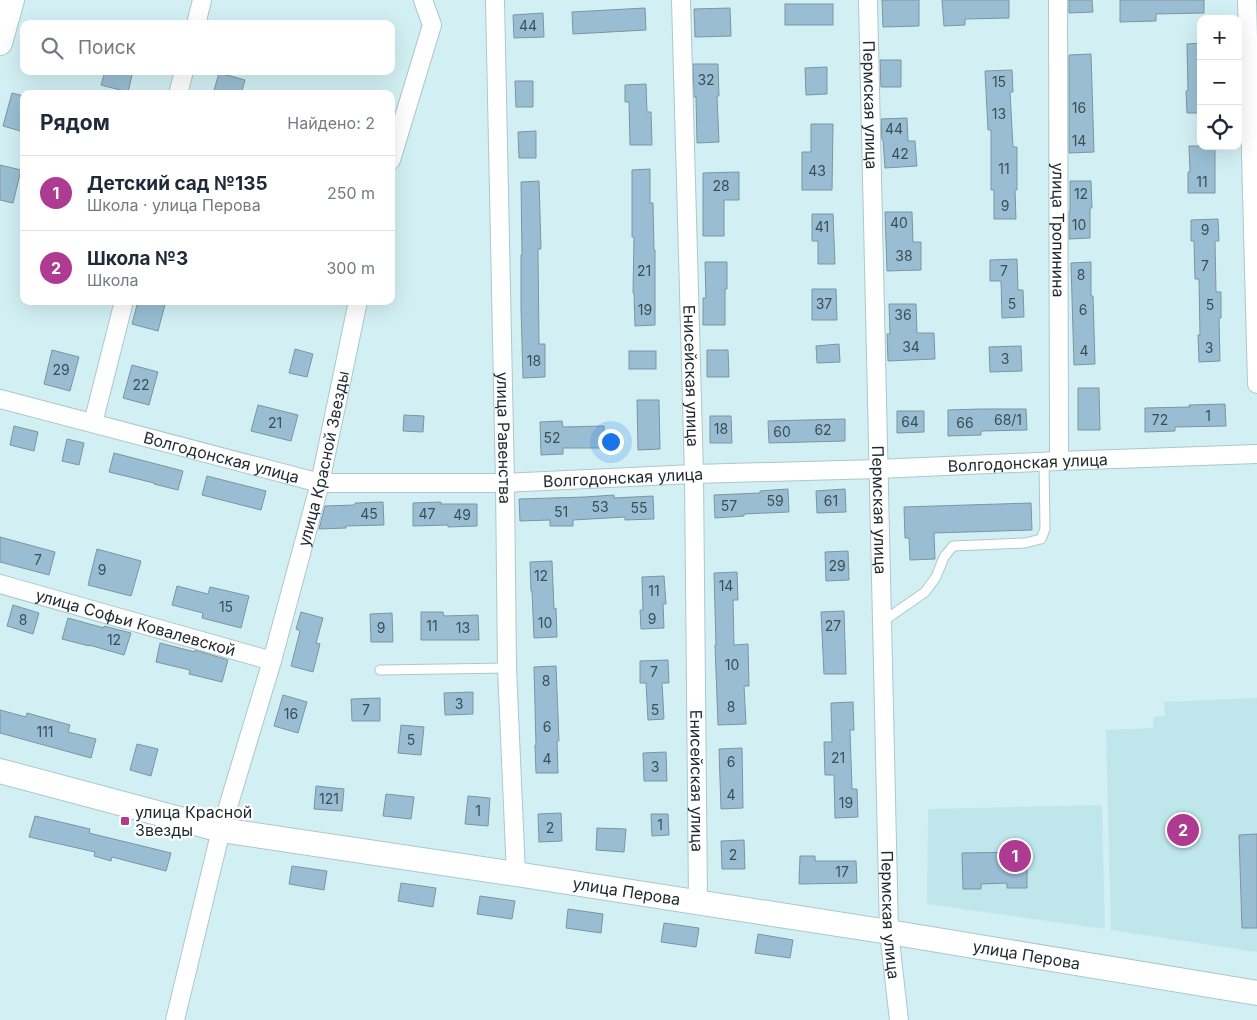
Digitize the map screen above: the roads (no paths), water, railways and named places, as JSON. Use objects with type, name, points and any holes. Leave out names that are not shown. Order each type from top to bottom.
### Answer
[{"type":"main road","points":[[0,43],[12,0]]},
{"type":"main road","name":"улица Перова","points":[[0,771],[221,830],[889,932],[1257,992]]},
{"type":"street","points":[[197,20],[202,0]]},
{"type":"street","points":[[395,147],[432,25],[423,0]]},
{"type":"street","name":"улица Равенства","points":[[495,0],[507,668],[516,874]]},
{"type":"street","name":"Енисейская улица","points":[[681,0],[694,474],[698,903]]},
{"type":"street","name":"Пермская улица","points":[[868,0],[889,932],[900,1020]]},
{"type":"street","name":"улица Тропинина","points":[[1051,461],[1058,0]]},
{"type":"street","points":[[1247,0],[1257,384]]},
{"type":"street","points":[[179,90],[183,75]]},
{"type":"street","points":[[93,423],[123,305]]},
{"type":"street","name":"улица Красной Звезды","points":[[175,1020],[221,830],[272,660],[320,483],[357,305]]},
{"type":"street","name":"Волгодонская улица","points":[[0,399],[320,483],[505,483],[694,474],[878,469],[1257,454]]},
{"type":"street","name":"улица Софьи Ковалевской","points":[[0,584],[272,660]]},
{"type":"lane","points":[[882,622],[925,592],[936,577],[944,557],[953,546],[1026,543],[1041,539],[1045,528],[1051,461]]},
{"type":"lane","points":[[380,670],[507,668]]},
{"type":"place","name":"улица Красной Звезды","points":[[125,821]]},
{"type":"place","name":"Школа №3","points":[[1183,830]]},
{"type":"place","name":"Детский сад №135","points":[[1015,856]]}]
